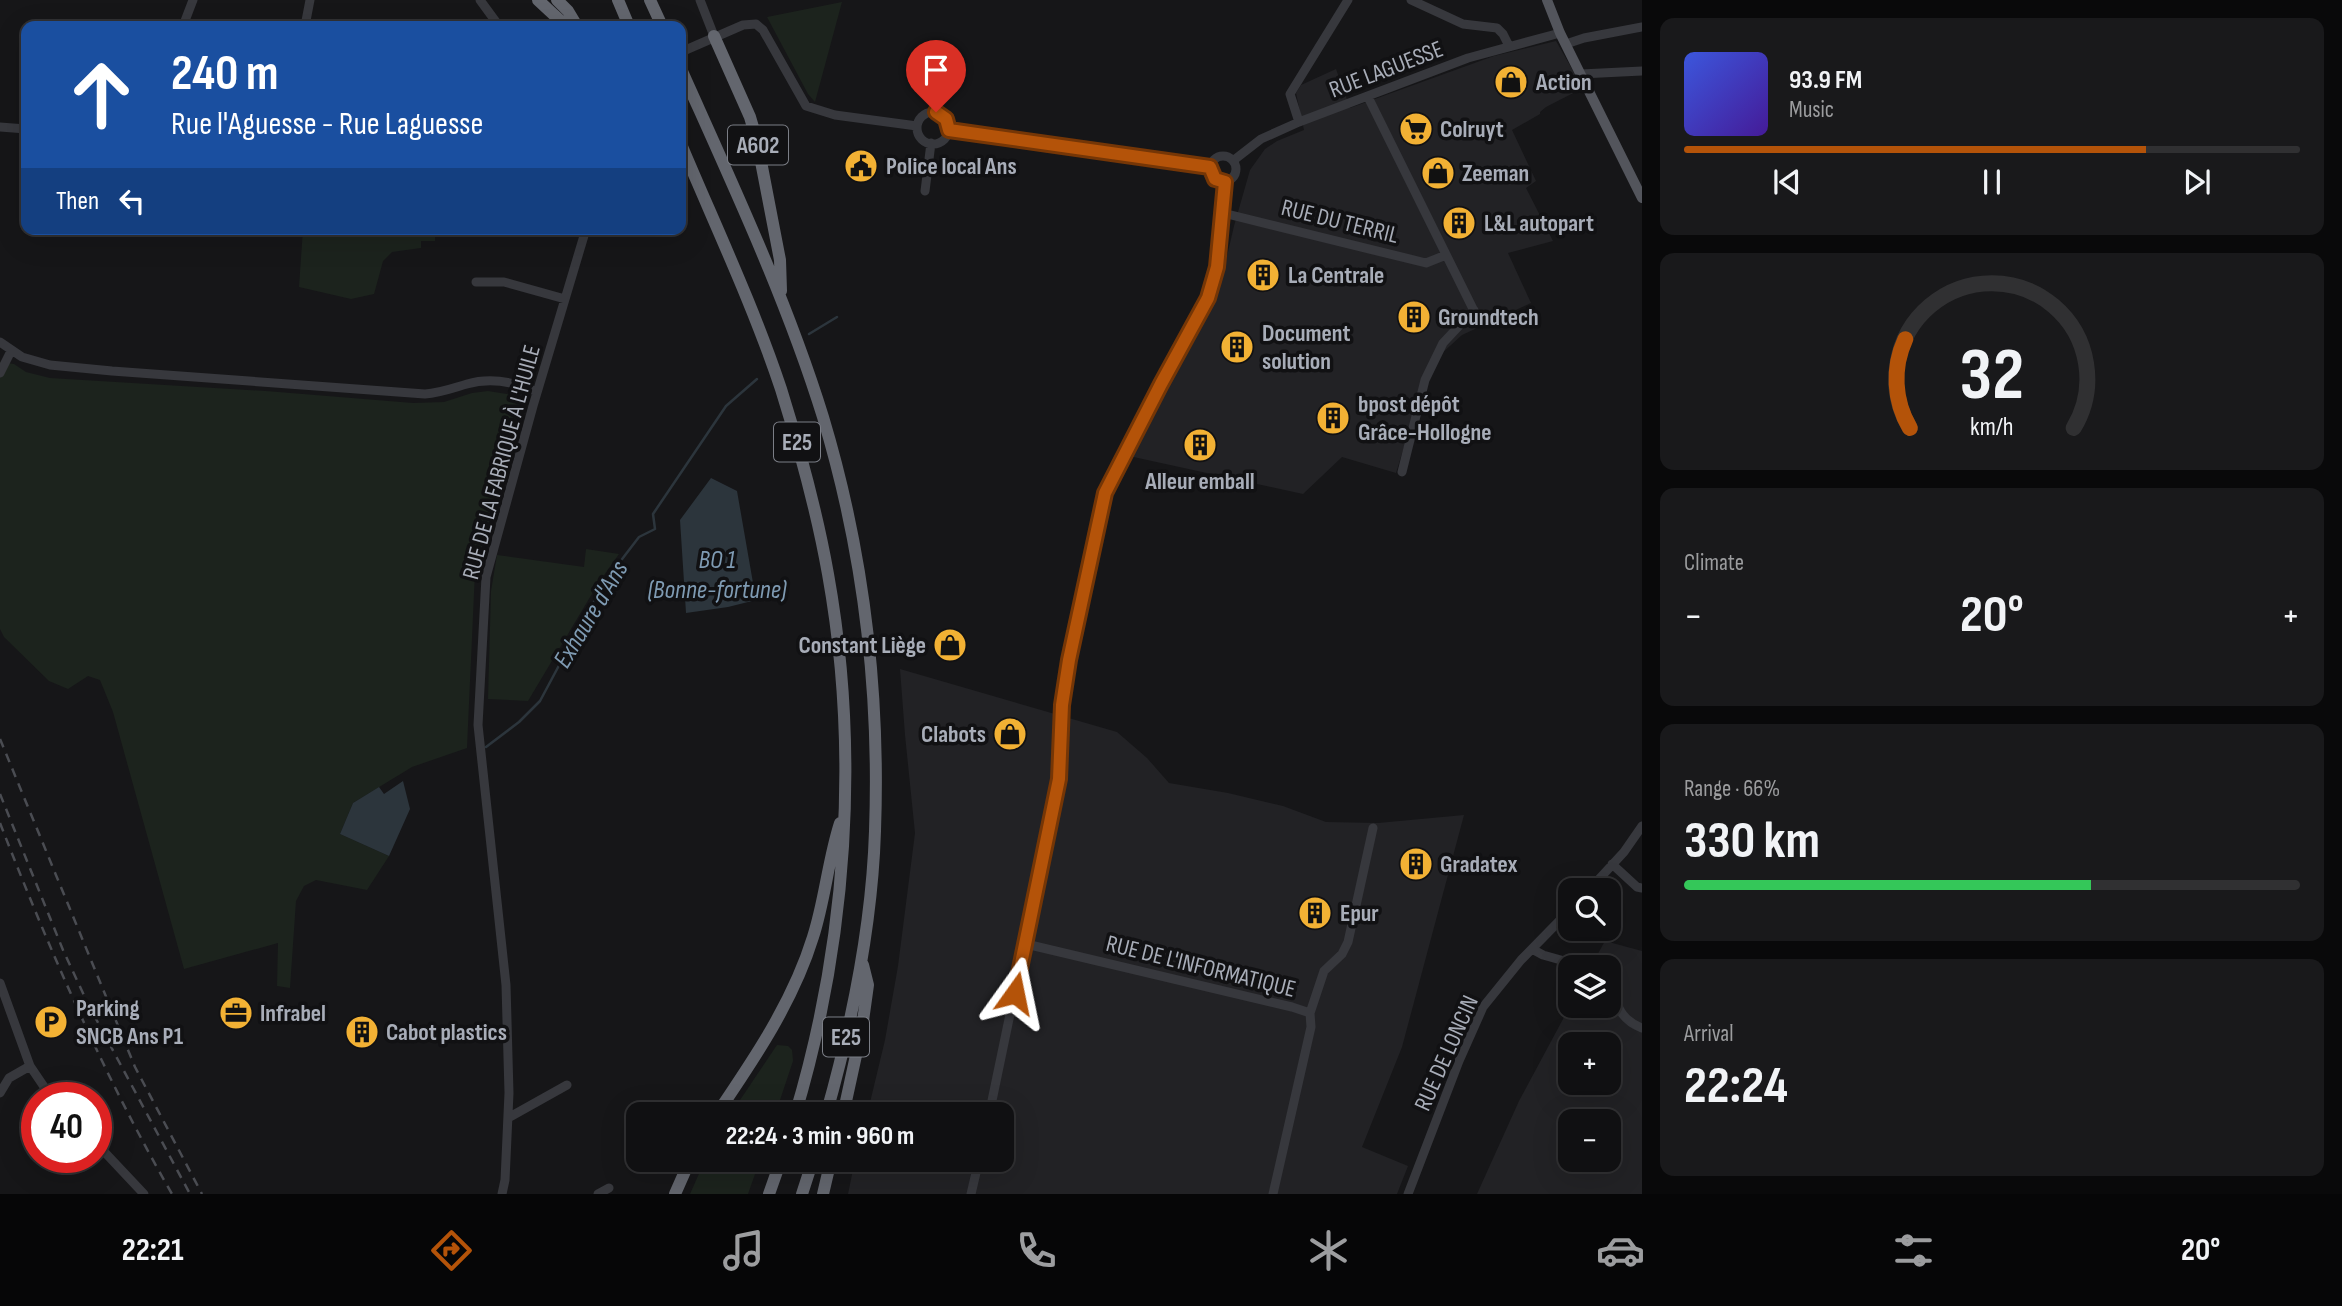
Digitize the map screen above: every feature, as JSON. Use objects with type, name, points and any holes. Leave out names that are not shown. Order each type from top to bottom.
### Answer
[{"type":"highway","points":[[538,0],[561,21]]},
{"type":"highway","points":[[557,0],[574,21]]},
{"type":"highway","points":[[618,0],[627,21]]},
{"type":"highway","points":[[650,0],[660,21]]},
{"type":"highway","name":"A602","points":[[714,36],[750,117],[757,141],[780,260],[781,301]]},
{"type":"highway","name":"E25","points":[[686,81],[781,301],[826,429],[842,490],[865,617],[875,745],[875,832],[862,957],[830,1102]]},
{"type":"highway","name":"E25","points":[[686,156],[755,319],[788,414],[815,508],[828,575],[838,652],[844,736],[843,850],[834,938],[823,1005],[799,1102]]},
{"type":"highway","points":[[724,1102],[774,1024],[804,962],[814,937],[832,846],[844,809]]},
{"type":"highway","points":[[846,1102],[862,1028],[868,985],[862,957]]},
{"type":"highway","points":[[675,1194],[685,1172]]},
{"type":"highway","points":[[769,1194],[777,1172]]},
{"type":"highway","points":[[802,1194],[809,1172]]},
{"type":"highway","points":[[823,1194],[828,1172]]},
{"type":"main road","points":[[1547,0],[1560,33],[1642,198]]},
{"type":"street","points":[[185,21],[193,0]]},
{"type":"street","points":[[306,21],[310,0]]},
{"type":"street","points":[[480,0],[495,21]]},
{"type":"street","points":[[700,0],[714,36]]},
{"type":"street","points":[[1299,122],[1290,94],[1348,0]]},
{"type":"street","points":[[1411,0],[1463,24],[1497,28],[1509,46]]},
{"type":"street","points":[[686,50],[743,25],[756,24],[769,39],[806,106],[835,115],[917,125]]},
{"type":"street","points":[[1566,44],[1642,27]]},
{"type":"street","name":"RUE LAGUESSE","points":[[1234,160],[1261,139],[1299,122],[1468,58],[1560,33]]},
{"type":"street","points":[[1581,74],[1642,71]]},
{"type":"street","points":[[1368,97],[1479,321]]},
{"type":"street","points":[[934,112],[946,119],[949,130],[942,141],[931,143],[919,136],[917,125],[923,115],[934,112]]},
{"type":"street","points":[[0,127],[21,129]]},
{"type":"street","points":[[949,130],[1210,167]]},
{"type":"street","points":[[925,191],[931,143]]},
{"type":"street","points":[[1222,155],[1234,160],[1236,172],[1232,179],[1225,182],[1215,179],[1210,167],[1214,159],[1222,155]]},
{"type":"street","points":[[992,1102],[1059,779],[1062,705],[1069,660],[1105,493],[1208,298],[1217,267],[1225,182]]},
{"type":"street","name":"RUE DU TERRIL","points":[[1223,213],[1426,263],[1446,255]]},
{"type":"street","name":"RUE DE LA FABRIQUE À L'HUILE","points":[[502,1194],[508,1118],[506,985],[478,725],[486,578],[537,392],[584,235]]},
{"type":"street","points":[[476,282],[509,283],[565,299]]},
{"type":"street","points":[[1402,472],[1425,380],[1443,343],[1474,310]]},
{"type":"street","points":[[0,342],[11,351],[42,363],[112,371],[425,394],[479,382],[498,381],[537,392]]},
{"type":"street","points":[[0,373],[11,351]]},
{"type":"street","points":[[1600,878],[1642,826]]},
{"type":"street","points":[[1310,1013],[1324,971],[1342,954],[1348,942],[1373,828]]},
{"type":"street","points":[[1612,864],[1637,887],[1642,888]]},
{"type":"street","name":"RUE DE LONCIN","points":[[1408,1194],[1459,1061],[1483,1007],[1558,923]]},
{"type":"street","name":"RUE DE L'INFORMATIQUE","points":[[1026,944],[1310,1013],[1311,1027],[1273,1194]]},
{"type":"street","points":[[1532,950],[1558,959]]},
{"type":"street","points":[[0,983],[30,1066],[41,1082]]},
{"type":"street","points":[[1621,1014],[1642,1028]]},
{"type":"street","points":[[0,1093],[9,1078],[30,1066]]},
{"type":"street","points":[[508,1118],[567,1085]]},
{"type":"street","points":[[112,1160],[144,1194]]},
{"type":"street","points":[[971,1194],[976,1172]]},
{"type":"street","points":[[598,1194],[609,1188]]},
{"type":"shaded area","points":[[842,2],[815,102],[808,94],[767,17]]},
{"type":"shaded area","points":[[1556,41],[1583,88],[1546,107],[1540,114],[1512,130],[1536,181],[1526,188],[1553,241],[1508,253],[1531,303],[1462,335],[1429,365],[1396,473],[1342,457],[1303,494],[1129,456],[1177,362],[1218,295],[1250,170],[1265,149],[1304,130],[1296,93],[1301,85],[1336,69],[1350,108],[1494,56]]},
{"type":"shaded area","points":[[303,235],[435,235],[435,241],[421,241],[421,248],[392,252],[383,261],[374,294],[351,299],[299,287]]},
{"type":"shaded area","points":[[0,362],[14,364],[26,372],[50,378],[413,403],[444,402],[488,391],[520,396],[524,400],[475,571],[467,748],[412,767],[353,803],[340,834],[389,856],[367,890],[316,880],[304,886],[296,901],[290,988],[277,986],[278,943],[184,969],[113,712],[100,680],[88,676],[68,689],[49,681],[4,637],[0,629]]},
{"type":"shaded area","points":[[586,549],[619,554],[599,582],[528,701],[488,699],[491,591],[497,555],[584,567]]},
{"type":"shaded area","points":[[900,669],[1117,732],[1147,758],[1169,783],[1283,806],[1326,822],[1378,823],[1464,815],[1402,1047],[1362,1147],[1408,1166],[1397,1194],[848,1194],[853,1172],[1014,1172],[1014,1102],[870,1102],[885,1040],[898,966],[915,833]]},
{"type":"shaded area","points":[[1605,941],[1642,951],[1642,1194],[1477,1194],[1519,1101],[1564,1018],[1621,1018],[1621,955],[1597,955]]},
{"type":"shaded area","points":[[777,1045],[788,1046],[792,1050],[793,1061],[779,1102],[739,1102]]},
{"type":"shaded area","points":[[700,1172],[756,1172],[748,1194],[690,1194]]},
{"type":"water","name":"BO 1 (Bonne-fortune)","points":[[711,478],[737,491],[756,600],[686,613],[680,520]]},
{"type":"water","points":[[403,781],[410,809],[389,856],[340,834],[353,803],[379,787],[384,794]]},
{"type":"waterway","name":"Exhaure d'Ans","points":[[809,334],[837,317]]},
{"type":"waterway","name":"Exhaure d'Ans","points":[[486,747],[519,722],[540,701],[587,613],[616,567],[639,537],[655,529],[653,514],[726,406],[757,379]]},
{"type":"railway","points":[[0,739],[135,1067],[202,1194]]},
{"type":"railway","points":[[0,794],[63,950],[88,1004],[190,1194]]},
{"type":"railway","points":[[0,823],[79,1012],[123,1104],[172,1194]]},
{"type":"place","name":"Action","points":[[1511,82]]},
{"type":"place","name":"Colruyt","points":[[1416,129]]},
{"type":"place","name":"Police local Ans","points":[[861,166]]},
{"type":"place","name":"Zeeman","points":[[1438,173]]},
{"type":"place","name":"L&L autopart","points":[[1459,223]]},
{"type":"place","name":"La Centrale","points":[[1263,275]]},
{"type":"place","name":"Groundtech","points":[[1414,317]]},
{"type":"place","name":"Document solution","points":[[1237,347]]},
{"type":"place","name":"bpost dépôt Grâce-Hollogne","points":[[1333,418]]},
{"type":"place","name":"Alleur emball","points":[[1200,445]]},
{"type":"place","name":"Constant Liège","points":[[950,645]]},
{"type":"place","name":"Clabots","points":[[1010,734]]},
{"type":"place","name":"Gradatex","points":[[1416,864]]},
{"type":"place","name":"Epur","points":[[1315,913]]},
{"type":"place","name":"Infrabel","points":[[236,1013]]},
{"type":"place","name":"Parking SNCB Ans P1","points":[[51,1022]]},
{"type":"place","name":"Cabot plastics","points":[[362,1032]]},
{"type":"route","points":[[936,112],[944,116],[949,130],[1210,167],[1215,179],[1225,182],[1217,267],[1208,298],[1105,493],[1069,660],[1062,705],[1059,779],[1015,993]]}]
